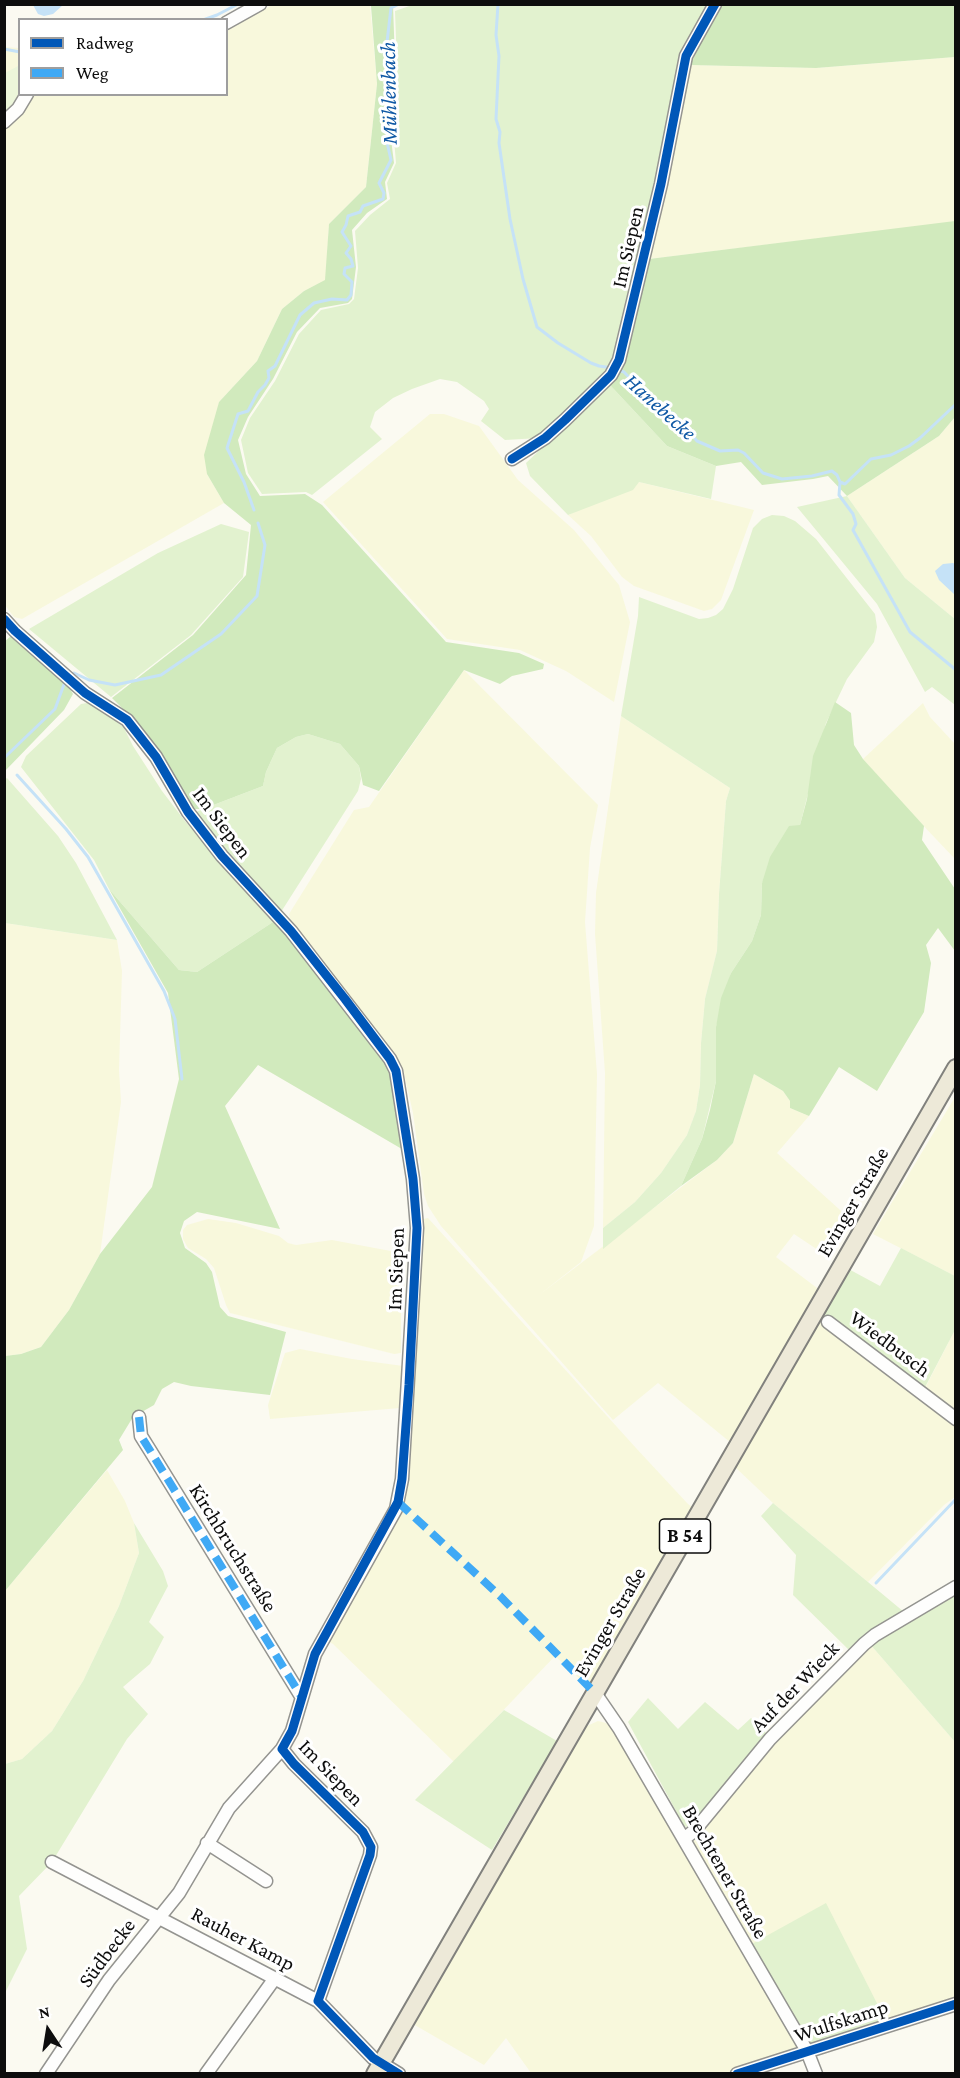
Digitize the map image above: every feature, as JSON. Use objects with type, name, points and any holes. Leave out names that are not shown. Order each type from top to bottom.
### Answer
[{"type":"main road","name":"Evinger Straße","points":[[378,2069],[956,1068]]},
{"type":"street","points":[[228,22],[260,4]]},
{"type":"street","name":"Im Siepen","points":[[512,459],[545,438],[611,375],[619,360],[661,184],[686,56],[715,4]]},
{"type":"street","points":[[4,122],[18,109],[26,96]]},
{"type":"street","name":"Im Siepen","points":[[4,619],[85,693],[127,720],[156,757],[195,821],[222,856],[298,940],[371,1033],[396,1071],[417,1228],[402,1479],[396,1509],[315,1654],[292,1731],[282,1749],[294,1764],[363,1832],[371,1847],[318,2001]]},
{"type":"street","name":"Wiedbusch","points":[[828,1322],[956,1419]]},
{"type":"street","name":"Kirchbruchstraße","points":[[139,1417],[141,1436],[301,1696]]},
{"type":"street","name":"Auf der Wieck","points":[[684,1839],[695,1830],[770,1738],[864,1644],[875,1635],[956,1587]]},
{"type":"street","name":"Brechtener Straße","points":[[595,1693],[619,1728],[684,1839],[807,2052],[816,2073]]},
{"type":"street","name":"Südbecke","points":[[46,2073],[109,1980],[179,1893],[229,1808],[282,1749]]},
{"type":"street","points":[[207,1843],[266,1881]]},
{"type":"street","name":"Rauher Kamp","points":[[52,1862],[318,2001],[378,2069],[399,2073]]},
{"type":"street","points":[[206,2073],[275,1978]]},
{"type":"street","name":"Wulfskamp","points":[[737,2073],[956,2004]]},
{"type":"green space","points":[[415,4],[709,5],[677,70],[644,235],[613,363],[605,375],[539,438],[505,440],[481,421],[489,409],[484,401],[457,382],[440,379],[412,389],[393,398],[375,412],[370,427],[382,439],[312,495],[306,492],[262,494],[248,473],[241,440],[250,418],[275,381],[299,334],[321,310],[349,304],[354,299],[358,268],[355,231],[390,199],[387,183],[396,163],[394,139],[399,119],[395,11]]},
{"type":"green space","points":[[272,5],[370,5],[377,84],[366,187],[329,224],[326,280],[304,291],[282,309],[257,361],[219,402],[207,474],[224,503],[22,619],[14,617],[4,604],[4,47],[18,48],[18,96],[228,96],[228,29]]},
{"type":"green space","points":[[393,5],[397,119],[391,139],[394,163],[385,182],[387,199],[367,213],[352,230],[356,267],[352,299],[348,303],[320,308],[297,332],[273,379],[248,417],[238,440],[246,474],[260,496],[305,494],[322,505],[446,642],[519,653],[544,664],[543,669],[512,676],[500,684],[464,670],[379,791],[363,785],[359,766],[340,744],[308,734],[296,737],[277,748],[266,772],[263,786],[203,809],[192,809],[134,720],[112,698],[193,635],[246,575],[251,525],[224,503],[207,474],[204,455],[219,402],[257,361],[282,309],[304,291],[325,280],[329,224],[366,187],[377,84],[371,6]]},
{"type":"green space","points":[[719,5],[955,5],[955,57],[816,68],[690,65]]},
{"type":"green space","points":[[955,57],[955,222],[649,259],[690,65],[816,68]]},
{"type":"green space","points":[[18,66],[18,96],[21,96],[5,117],[5,73]]},
{"type":"green space","points":[[955,221],[955,417],[939,436],[847,496],[828,476],[762,485],[741,462],[716,466],[667,446],[609,384],[649,259]]},
{"type":"green space","points":[[609,384],[667,446],[716,466],[711,499],[639,482],[633,490],[568,515],[530,476],[526,463]]},
{"type":"green space","points":[[430,414],[444,414],[479,426],[518,480],[574,530],[619,585],[630,622],[614,702],[566,671],[520,650],[447,639],[323,502]]},
{"type":"green space","points":[[955,417],[955,619],[905,578],[847,496],[939,436]]},
{"type":"green space","points":[[639,482],[754,510],[721,600],[712,609],[704,611],[634,586],[622,577],[591,536],[568,515]]},
{"type":"green space","points":[[847,496],[905,578],[955,619],[955,705],[932,687],[925,692],[877,604],[797,507]]},
{"type":"green space","points":[[772,515],[784,516],[795,521],[816,539],[875,614],[877,627],[874,642],[847,679],[826,723],[800,825],[762,883],[761,915],[752,941],[731,973],[716,1027],[716,1081],[702,1139],[681,1186],[603,1249],[603,1228],[635,1202],[661,1173],[687,1135],[696,1111],[700,1085],[705,999],[717,951],[726,801],[730,788],[621,716],[638,616],[639,597],[699,619],[716,615],[723,609],[733,589],[753,528],[762,519]]},
{"type":"green space","points":[[221,524],[249,532],[243,577],[191,635],[111,697],[29,629],[158,553]]},
{"type":"green space","points":[[11,636],[66,682],[73,694],[64,710],[5,771],[4,642]]},
{"type":"green space","points":[[464,670],[598,805],[590,848],[585,922],[597,1074],[594,1226],[581,1262],[539,1295],[717,1160],[733,1143],[754,1074],[783,1091],[790,1101],[790,1108],[809,1116],[777,1153],[850,1219],[827,1256],[794,1234],[776,1257],[825,1294],[736,1447],[658,1383],[613,1420],[441,1226],[428,1206],[424,1194],[413,1113],[403,1069],[292,927],[289,914],[354,810],[369,807]]},
{"type":"green space","points":[[835,702],[851,713],[854,745],[863,759],[924,826],[922,840],[955,889],[955,951],[938,928],[926,945],[931,963],[924,1012],[877,1091],[839,1067],[809,1116],[790,1108],[790,1101],[783,1091],[754,1074],[733,1143],[717,1160],[681,1186],[702,1139],[710,1110],[716,1081],[716,1027],[721,998],[731,973],[752,941],[761,915],[762,883],[770,857],[789,826],[800,825],[807,799],[813,756]]},
{"type":"green space","points":[[923,703],[930,717],[955,744],[955,859],[863,759]]},
{"type":"green space","points":[[81,704],[95,705],[124,728],[162,791],[185,821],[259,907],[276,920],[197,972],[179,970],[109,889],[94,860],[21,767],[26,756]]},
{"type":"green space","points":[[621,716],[730,788],[726,801],[717,951],[705,999],[700,1085],[696,1111],[687,1135],[661,1173],[635,1202],[603,1228],[605,1073],[595,934],[596,893]]},
{"type":"green space","points":[[308,734],[340,744],[359,766],[361,779],[358,791],[281,912],[277,912],[195,817],[196,812],[263,786],[266,772],[277,748],[296,737]]},
{"type":"green space","points":[[7,778],[58,836],[76,863],[117,940],[5,923],[4,780]]},
{"type":"green space","points":[[109,889],[179,970],[197,972],[276,920],[387,1059],[407,1152],[258,1065],[225,1106],[280,1229],[197,1212],[184,1221],[180,1233],[185,1248],[206,1263],[212,1272],[220,1307],[228,1316],[286,1332],[270,1395],[174,1382],[162,1389],[154,1405],[133,1417],[119,1440],[123,1450],[5,1591],[5,1356],[21,1354],[41,1347],[69,1310],[100,1254],[152,1187],[179,1079],[168,993]]},
{"type":"green space","points":[[5,923],[117,940],[122,971],[119,1070],[121,1102],[100,1254],[69,1310],[41,1347],[21,1354],[5,1356]]},
{"type":"green space","points":[[955,1097],[955,1276],[873,1234]]},
{"type":"green space","points":[[428,1218],[636,1448],[688,1504],[699,1512],[595,1693],[555,1656],[454,1762],[333,1644],[325,1640],[392,1522],[401,1514],[405,1502],[419,1220]]},
{"type":"green space","points":[[208,1219],[236,1223],[279,1236],[288,1243],[296,1245],[332,1240],[396,1252],[401,1265],[401,1353],[394,1354],[230,1313],[214,1268],[206,1259],[188,1248],[183,1239],[183,1230],[187,1225]]},
{"type":"green space","points":[[901,1248],[955,1276],[955,1330],[922,1393],[815,1315],[843,1266],[880,1286]]},
{"type":"green space","points":[[815,1316],[922,1394],[955,1330],[955,1497],[944,1505],[868,1582],[773,1503],[735,1467],[785,1368]]},
{"type":"green space","points":[[300,1349],[403,1366],[400,1408],[270,1419],[268,1405],[285,1353]]},
{"type":"green space","points":[[107,1470],[125,1501],[134,1523],[139,1553],[119,1606],[83,1681],[52,1731],[22,1759],[5,1764],[5,1591]]},
{"type":"green space","points":[[773,1503],[904,1612],[849,1650],[793,1595],[796,1555],[761,1516]]},
{"type":"green space","points":[[134,1523],[163,1571],[168,1586],[149,1622],[164,1637],[150,1664],[123,1687],[148,1714],[127,1739],[52,1862],[19,1896],[27,1949],[5,1993],[5,1764],[22,1759],[52,1731],[83,1681],[119,1606],[139,1553]]},
{"type":"green space","points":[[955,1587],[955,1742],[869,1643]]},
{"type":"green space","points":[[869,1643],[955,1742],[955,2004],[888,2025],[750,1945],[693,1843],[695,1835],[742,1775]]},
{"type":"green space","points":[[648,1698],[678,1729],[705,1702],[738,1730],[751,1718],[768,1735],[693,1825],[687,1827],[684,1826],[628,1722]]},
{"type":"green space","points":[[504,1710],[557,1741],[492,1850],[415,1800]]},
{"type":"green space","points":[[598,1721],[611,1727],[807,2051],[737,2073],[531,2073],[506,2038],[484,2065],[413,2024],[587,1726]]},
{"type":"green space","points":[[826,1903],[888,2025],[807,2051],[750,1945]]},
{"type":"water","points":[[33,4],[63,5],[53,14],[44,16],[38,14]]},
{"type":"water","points":[[943,564],[955,564],[955,595],[939,580],[935,571]]},
{"type":"waterway","points":[[209,18],[238,4]]},
{"type":"waterway","name":"Mühlenbach","points":[[254,510],[244,482],[227,448],[238,414],[248,411],[258,392],[265,385],[269,378],[268,371],[275,366],[300,315],[314,303],[332,299],[347,300],[351,295],[352,282],[344,274],[345,268],[353,266],[346,253],[351,246],[342,232],[348,216],[360,212],[363,206],[383,199],[384,193],[379,183],[391,160],[386,138],[393,121],[390,90],[393,76],[387,42],[391,8],[399,4]]},
{"type":"waterway","name":"Hanebecke","points":[[498,4],[496,35],[499,56],[496,119],[500,132],[499,143],[510,219],[523,279],[537,327],[591,363],[612,368]]},
{"type":"waterway","points":[[4,49],[18,52]]},
{"type":"waterway","name":"Hanebecke","points":[[618,370],[624,372],[652,405],[674,414],[697,441],[720,451],[738,450],[744,453],[763,473],[782,479],[832,471],[837,475],[840,482],[839,495],[853,514],[856,524],[853,530],[910,632],[956,670]]},
{"type":"waterway","points":[[840,482],[845,484],[871,459],[891,455],[909,446],[956,404]]},
{"type":"waterway","name":"Mühlenbach","points":[[71,675],[74,673],[89,680],[115,685],[161,675],[221,634],[257,596],[265,545],[258,523]]},
{"type":"waterway","name":"Mühlenbach","points":[[4,758],[55,709],[66,679]]},
{"type":"waterway","points":[[17,775],[88,857],[164,991],[175,1019],[182,1079]]},
{"type":"waterway","points":[[876,1583],[956,1499]]},
{"type":"marked path","points":[[139,1417],[141,1436],[301,1696]]},
{"type":"marked path","points":[[398,1502],[500,1596],[595,1693]]},
{"type":"cycle path","points":[[512,459],[545,438],[565,420],[611,375],[619,360],[661,184],[686,56],[715,4]]},
{"type":"cycle path","points":[[4,619],[85,693],[127,720],[156,757],[188,812],[222,856],[291,931],[345,999],[390,1059],[396,1071],[413,1179],[417,1228],[402,1479],[398,1502],[315,1654],[292,1731],[282,1749],[294,1764],[363,1832],[371,1847],[318,2001],[373,2058],[399,2074]]},
{"type":"cycle path","points":[[737,2074],[956,2004]]}]
